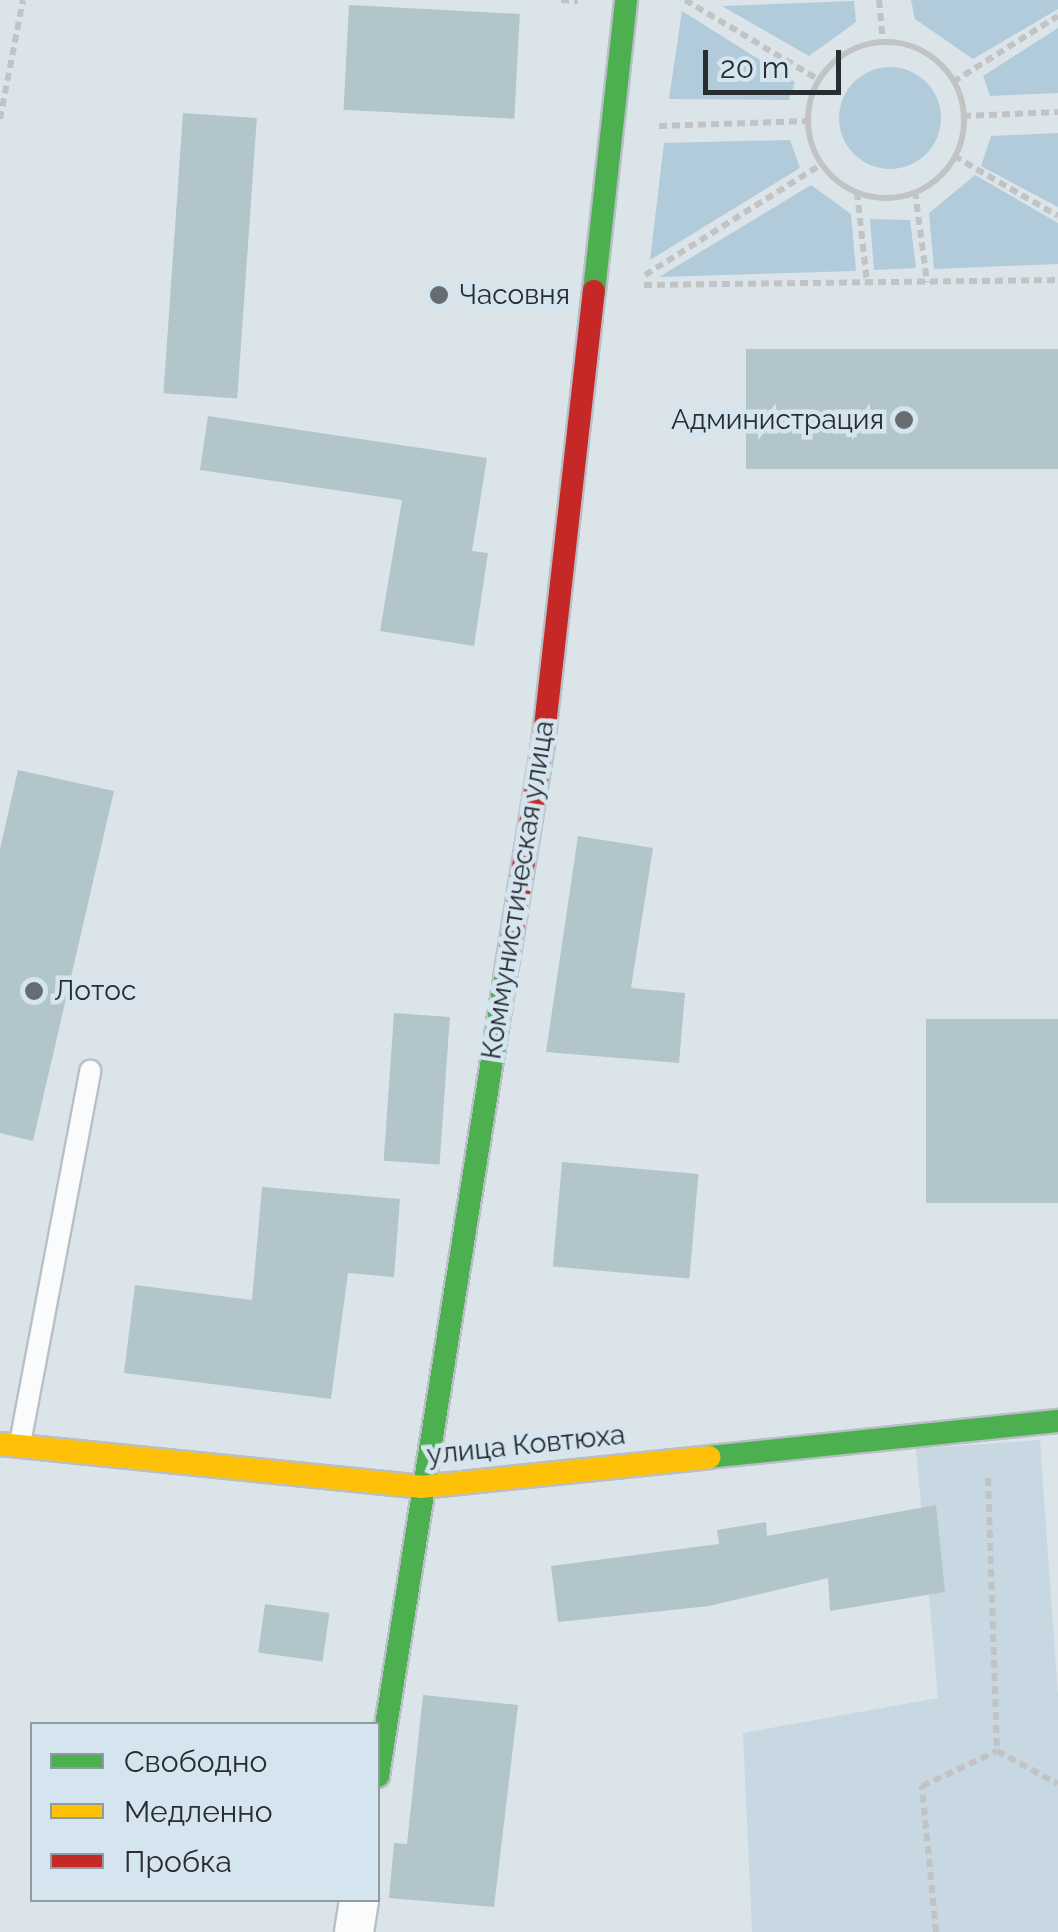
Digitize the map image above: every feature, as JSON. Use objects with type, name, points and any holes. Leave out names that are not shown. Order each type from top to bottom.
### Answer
[{"type":"street","name":"Коммунистическая улица","points":[[380,1763],[542,744],[626,0]]},
{"type":"street","name":"улица Ковтюха","points":[[10,1446],[422,1487],[1058,1422]]},
{"type":"street","points":[[354,1932],[359,1902]]},
{"type":"lane","points":[[10,1446],[90,1071]]},
{"type":"path","points":[[0,119],[23,0]]},
{"type":"path","points":[[685,0],[819,80]]},
{"type":"path","points":[[879,0],[883,42]]},
{"type":"path","points":[[954,82],[1058,16]]},
{"type":"path","points":[[883,42],[921,50],[954,82],[963,116],[954,156],[915,192],[857,192],[822,164],[808,121],[819,80],[840,56],[883,42]]},
{"type":"path","points":[[963,116],[1058,112]]},
{"type":"path","points":[[654,126],[808,121]]},
{"type":"path","points":[[954,156],[1058,216]]},
{"type":"path","points":[[822,164],[628,285],[1058,280]]},
{"type":"path","points":[[857,192],[867,283]]},
{"type":"path","points":[[915,192],[927,282]]},
{"type":"path","points":[[986,1427],[997,1751]]},
{"type":"path","points":[[997,1751],[1058,1784]]},
{"type":"path","points":[[936,1932],[922,1786],[997,1751]]},
{"type":"shaded area","points":[[911,0],[1058,0],[1058,9],[973,59],[915,19]]},
{"type":"shaded area","points":[[854,1],[856,22],[809,56],[722,6]]},
{"type":"shaded area","points":[[682,11],[795,82],[789,100],[669,99]]},
{"type":"shaded area","points":[[1058,28],[1058,93],[990,96],[983,76]]},
{"type":"shaded area","points":[[890,67],[910,70],[933,89],[941,118],[938,138],[919,161],[890,169],[870,166],[847,147],[839,118],[842,98],[861,75]]},
{"type":"shaded area","points":[[1058,133],[1058,207],[981,166],[991,136]]},
{"type":"shaded area","points":[[790,140],[800,168],[650,260],[664,143]]},
{"type":"shaded area","points":[[975,175],[1058,223],[1058,264],[934,269],[929,213]]},
{"type":"shaded area","points":[[811,185],[851,214],[856,271],[659,277]]},
{"type":"shaded area","points":[[870,219],[910,220],[916,268],[874,270]]},
{"type":"shaded area","points":[[1040,1440],[1058,1696],[1058,1932],[752,1932],[743,1733],[938,1698],[916,1449]]},
{"type":"building","points":[[349,5],[520,14],[514,119],[344,110]]},
{"type":"building","points":[[183,113],[257,118],[237,398],[163,393]]},
{"type":"building","name":"Администрация","points":[[746,349],[1058,349],[1058,469],[746,469]]},
{"type":"building","points":[[208,416],[487,458],[472,551],[488,553],[474,646],[380,631],[402,500],[200,470]]},
{"type":"building","name":"Лотос","points":[[18,770],[114,791],[33,1141],[0,1133],[0,849]]},
{"type":"building","points":[[578,836],[653,848],[631,988],[685,993],[679,1063],[546,1052]]},
{"type":"building","points":[[394,1013],[450,1017],[440,1165],[384,1161]]},
{"type":"building","points":[[926,1019],[1058,1019],[1058,1203],[926,1203]]},
{"type":"building","points":[[562,1162],[698,1174],[689,1279],[553,1267]]},
{"type":"building","points":[[262,1187],[400,1199],[394,1277],[348,1273],[331,1399],[124,1373],[135,1285],[252,1300]]},
{"type":"building","points":[[936,1505],[945,1592],[830,1611],[828,1578],[709,1606],[558,1622],[551,1566],[719,1544],[717,1530],[766,1522],[767,1536]]},
{"type":"building","points":[[265,1604],[329,1613],[323,1662],[258,1653]]},
{"type":"building","points":[[423,1695],[518,1705],[494,1907],[389,1898],[394,1843],[407,1844]]},
{"type":"traffic: fast","points":[[594,291],[626,0]]},
{"type":"traffic: fast","points":[[380,1763],[508,960]]},
{"type":"traffic: fast","points":[[709,1457],[1058,1421]]},
{"type":"traffic: slow","points":[[0,1444],[421,1487],[709,1457]]},
{"type":"traffic: jam","points":[[508,960],[543,744],[594,291]]},
{"type":"place","name":"Часовня","points":[[439,295]]},
{"type":"place","name":"Администрация","points":[[904,420]]},
{"type":"place","name":"Лотос","points":[[34,991]]}]
